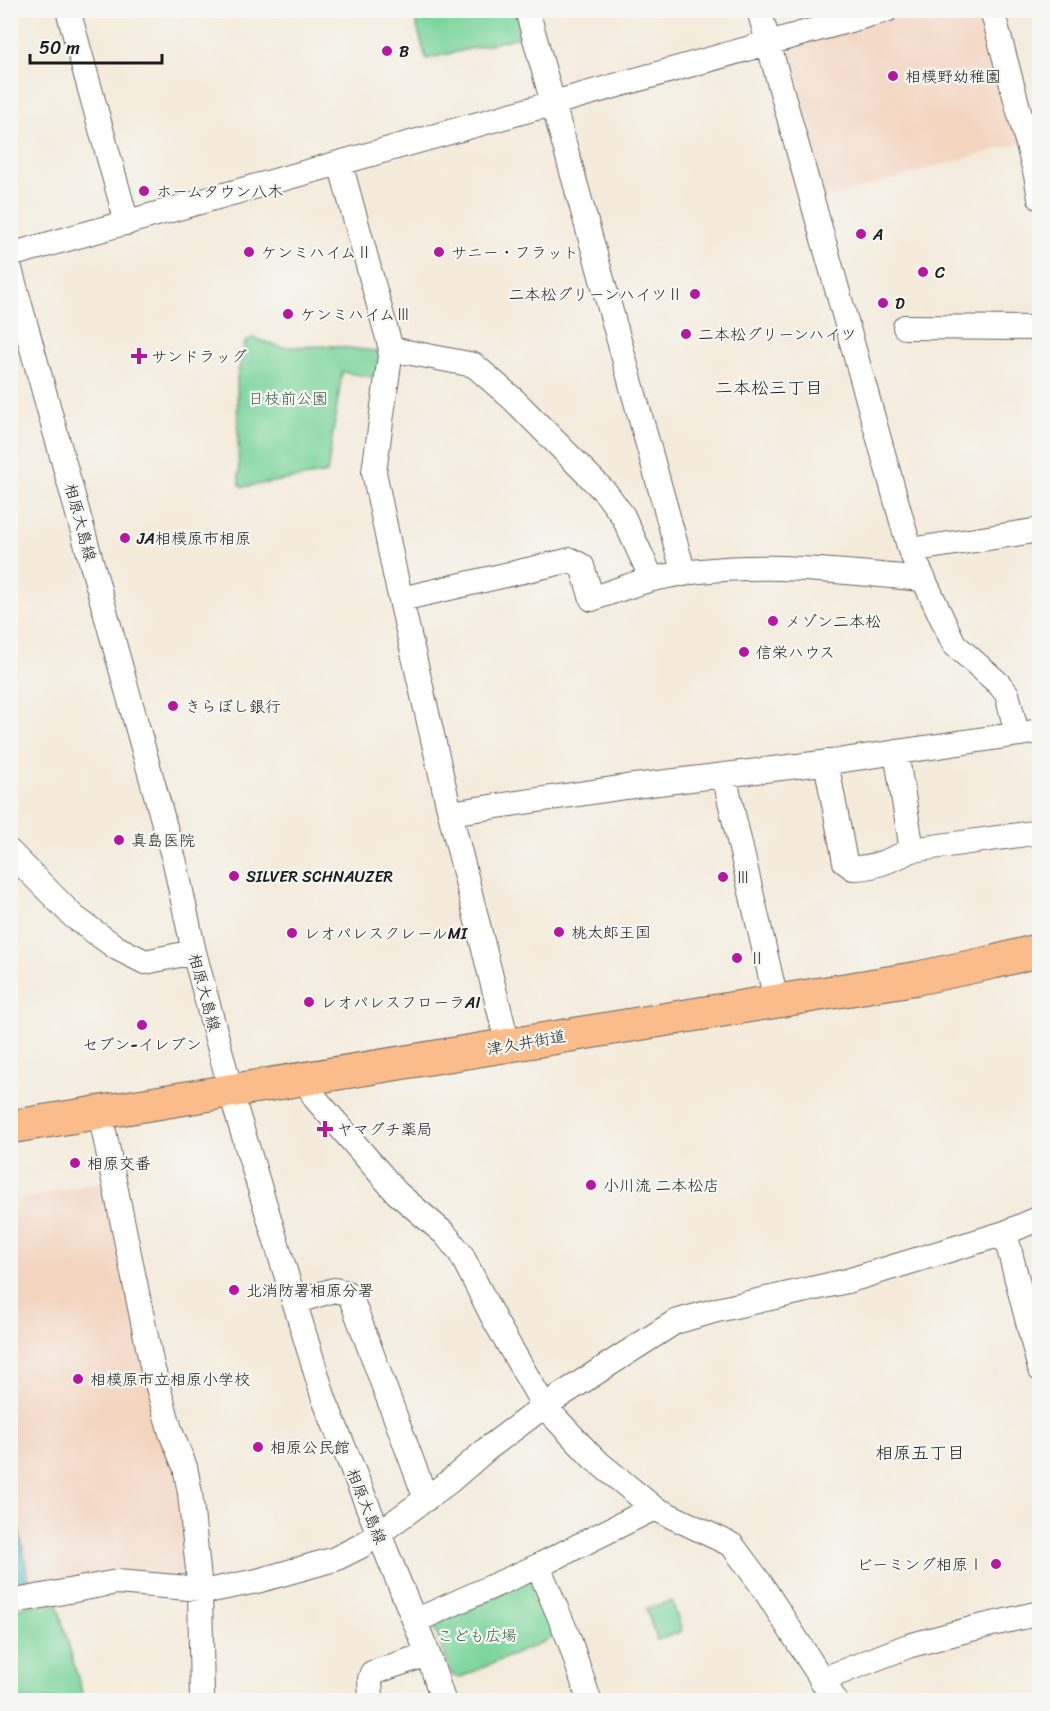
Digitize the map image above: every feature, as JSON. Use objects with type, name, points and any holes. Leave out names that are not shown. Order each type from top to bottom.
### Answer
[{"type":"highway","name":"津久井街道","points":[[10,1127],[918,978],[1040,950]]},
{"type":"street","points":[[68,10],[127,222]]},
{"type":"street","points":[[527,10],[684,574]]},
{"type":"street","points":[[450,813],[626,786],[826,762],[1028,733],[1007,693],[954,644],[910,550],[759,10]]},
{"type":"street","points":[[10,255],[886,10]]},
{"type":"street","points":[[992,10],[1038,182]]},
{"type":"street","points":[[340,163],[391,349],[374,472],[450,813],[508,1045]]},
{"type":"street","name":"相原大島線","points":[[10,269],[176,863],[194,952],[231,1091],[294,1302],[324,1399],[415,1621],[443,1701]]},
{"type":"street","points":[[904,327],[1040,328]]},
{"type":"street","points":[[391,349],[474,365],[483,372],[606,493],[623,516],[652,579]]},
{"type":"street","points":[[910,550],[1040,530]]},
{"type":"street","points":[[401,600],[571,560],[582,566],[592,599],[652,579],[728,568],[776,567],[924,579]]},
{"type":"street","points":[[896,752],[912,850]]},
{"type":"street","points":[[826,762],[845,862],[853,868],[881,864],[912,850],[1040,832]]},
{"type":"street","points":[[724,775],[776,1000]]},
{"type":"street","points":[[10,852],[74,917],[117,948],[145,962],[194,952]]},
{"type":"street","points":[[306,1079],[315,1098],[390,1186],[417,1213],[445,1234],[461,1254],[495,1321],[544,1407],[593,1458],[654,1508],[732,1545],[761,1584],[835,1701]]},
{"type":"street","points":[[100,1112],[152,1366],[171,1433],[185,1467],[190,1493],[200,1589],[199,1699]]},
{"type":"street","points":[[10,1602],[117,1582],[212,1590],[240,1585],[335,1559],[361,1546],[378,1534],[544,1407],[675,1322],[717,1310],[847,1281],[1005,1233],[1040,1218]]},
{"type":"street","points":[[1005,1233],[1040,1368]]},
{"type":"street","points":[[294,1302],[334,1290],[347,1293],[351,1298],[426,1499]]},
{"type":"street","points":[[415,1621],[538,1566],[654,1508]]},
{"type":"street","points":[[538,1566],[569,1638],[589,1701]]},
{"type":"street","points":[[821,1680],[908,1646],[1040,1613]]},
{"type":"street","points":[[371,1701],[372,1673],[428,1654]]},
{"type":"shaded area","name":"相模野幼稚園","points":[[886,11],[992,11],[1027,141],[812,202],[768,44]]},
{"type":"shaded area","name":"相模原市立相原小学校","points":[[99,1183],[103,1185],[183,1509],[188,1574],[184,1579],[11,1593],[11,1201]]},
{"type":"green space","points":[[413,11],[527,11],[533,34],[426,59]]},
{"type":"green space","name":"日枝前公園","points":[[253,338],[281,347],[333,346],[381,352],[378,378],[342,372],[327,473],[243,487],[239,484],[237,378],[245,342]]},
{"type":"green space","name":"こども広場","points":[[527,1578],[536,1581],[556,1630],[554,1637],[459,1678],[452,1675],[434,1626],[437,1616]]},
{"type":"green space","points":[[56,1600],[84,1700],[11,1700],[11,1609]]},
{"type":"green space","points":[[672,1601],[682,1631],[657,1640],[646,1608]]},
{"type":"water","points":[[19,1528],[31,1589],[11,1593],[11,1530]]},
{"type":"place","name":"B","points":[[387,51]]},
{"type":"place","name":"相模野幼稚園","points":[[893,76]]},
{"type":"place","name":"ホームタウン八木","points":[[144,191]]},
{"type":"place","name":"A","points":[[861,234]]},
{"type":"place","name":"ケンミハイムⅡ","points":[[249,252]]},
{"type":"place","name":"サニー・フラット","points":[[439,252]]},
{"type":"place","name":"C","points":[[923,272]]},
{"type":"place","name":"二本松グリーンハイツⅡ","points":[[695,294]]},
{"type":"place","name":"D","points":[[883,303]]},
{"type":"place","name":"ケンミハイムⅢ","points":[[288,314]]},
{"type":"place","name":"二本松グリーンハイツ","points":[[686,334]]},
{"type":"place","name":"サンドラッグ","points":[[139,356]]},
{"type":"place","name":"JA相模原市相原","points":[[125,538]]},
{"type":"place","name":"メゾン二本松","points":[[773,621]]},
{"type":"place","name":"信栄ハウス","points":[[744,652]]},
{"type":"place","name":"きらぼし銀行","points":[[173,706]]},
{"type":"place","name":"真島医院","points":[[119,840]]},
{"type":"place","name":"SILVER SCHNAUZER","points":[[234,876]]},
{"type":"place","name":"Ⅲ","points":[[723,877]]},
{"type":"place","name":"桃太郎王国","points":[[559,932]]},
{"type":"place","name":"レオパレスクレールMI","points":[[292,933]]},
{"type":"place","name":"Ⅱ","points":[[737,958]]},
{"type":"place","name":"レオパレスフローラAI","points":[[309,1002]]},
{"type":"place","name":"セブン-イレブン","points":[[142,1025]]},
{"type":"place","name":"ヤマグチ薬局","points":[[325,1129]]},
{"type":"place","name":"相原交番","points":[[75,1163]]},
{"type":"place","name":"小川流 二本松店","points":[[591,1185]]},
{"type":"place","name":"北消防署相原分署","points":[[234,1290]]},
{"type":"place","name":"相模原市立相原小学校","points":[[78,1379]]},
{"type":"place","name":"相原公民館","points":[[258,1447]]},
{"type":"place","name":"ビーミング相原Ⅰ","points":[[996,1564]]},
{"type":"district","name":"二本松三丁目","points":[[769,388]]},
{"type":"district","name":"相原五丁目","points":[[920,1453]]}]
